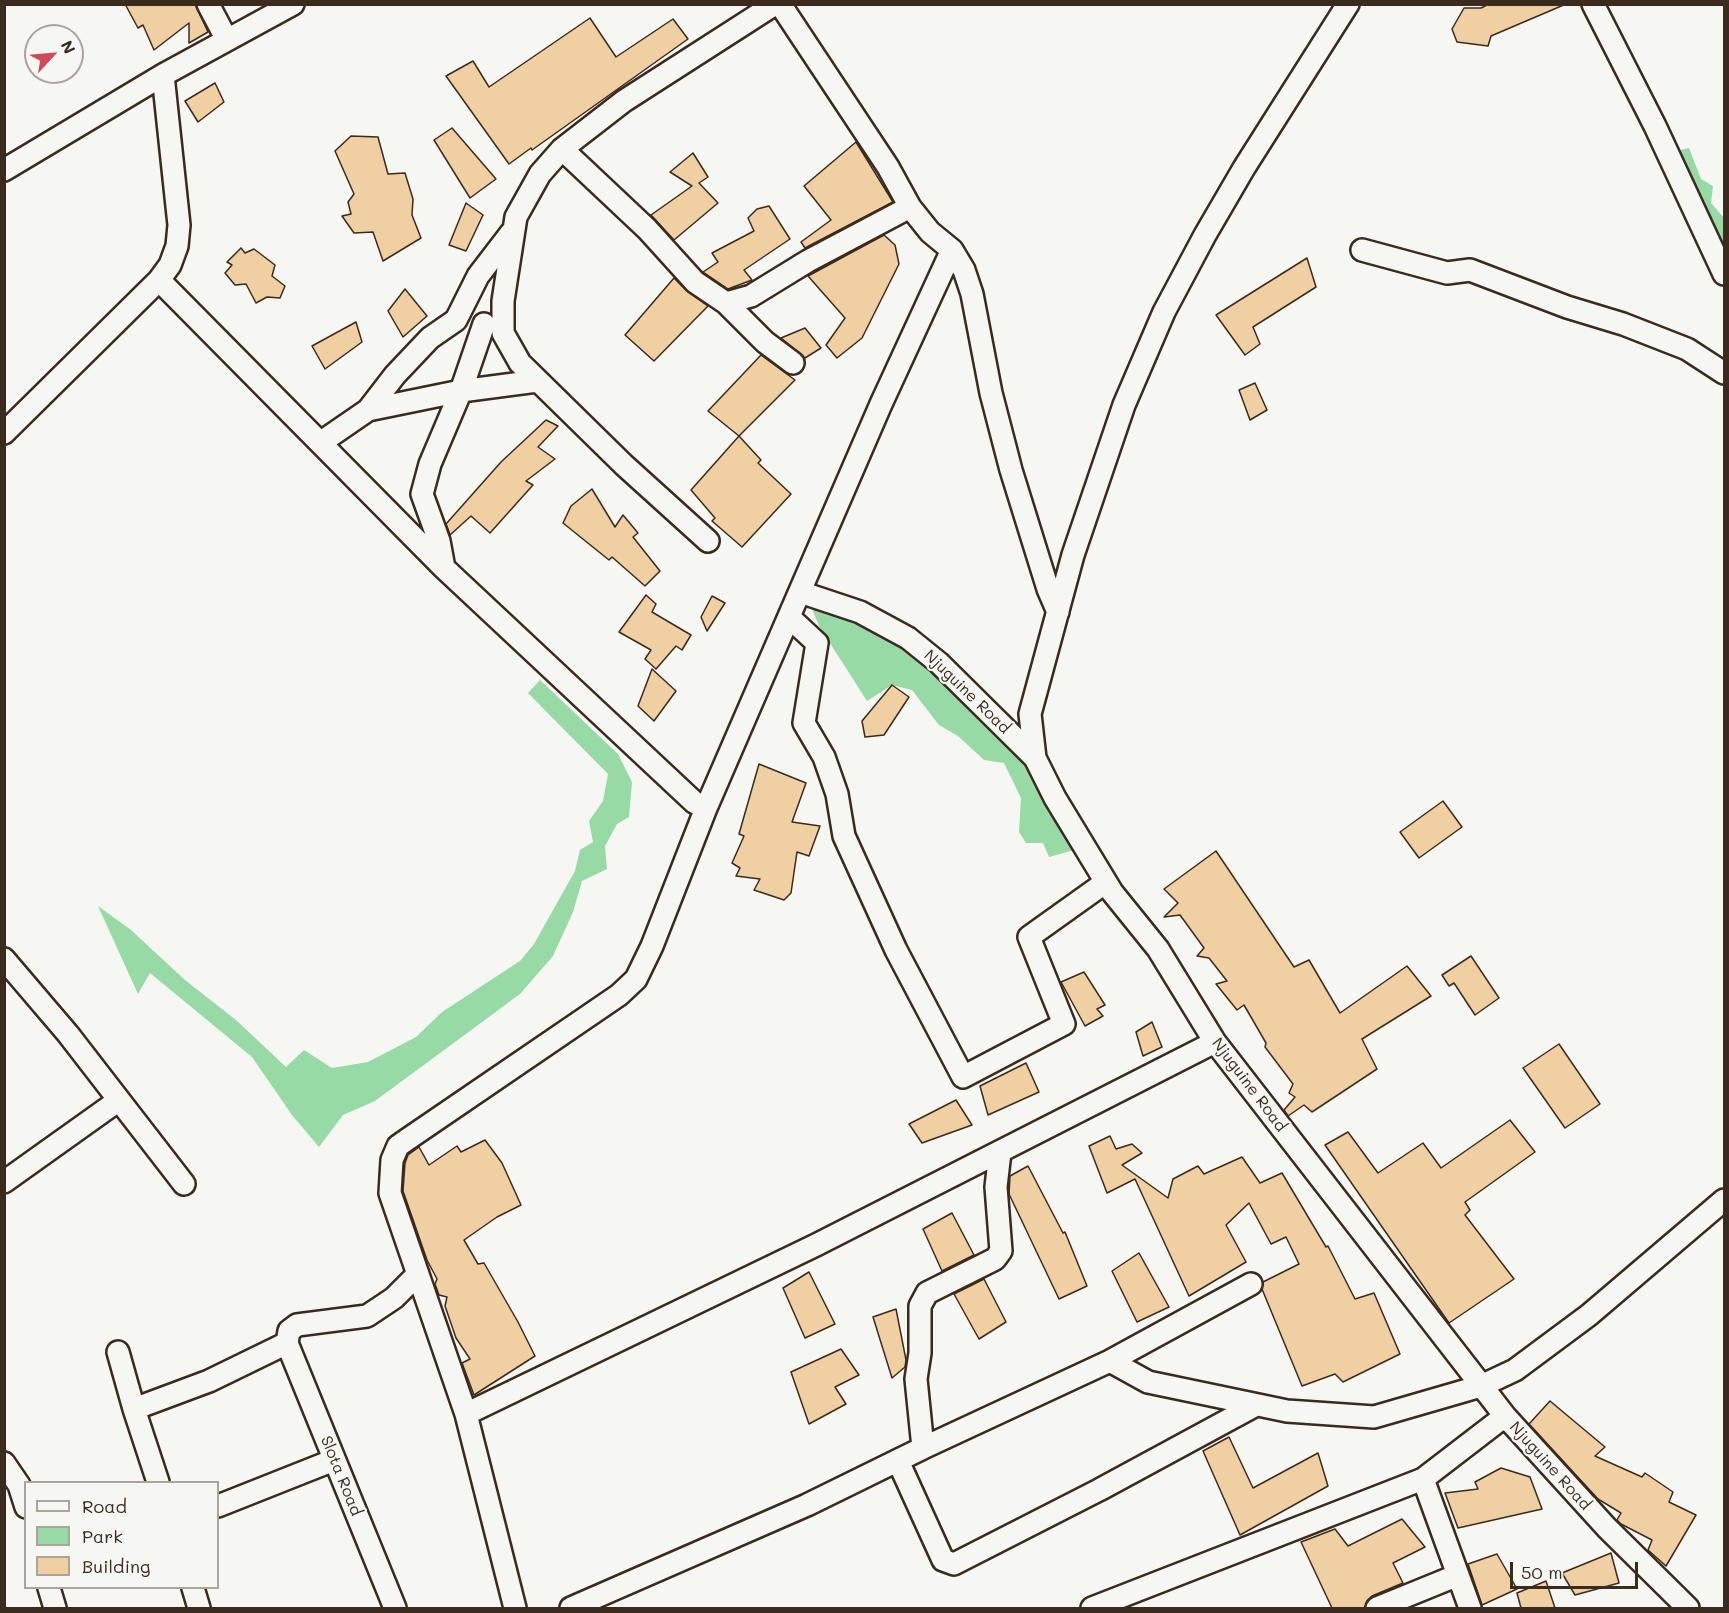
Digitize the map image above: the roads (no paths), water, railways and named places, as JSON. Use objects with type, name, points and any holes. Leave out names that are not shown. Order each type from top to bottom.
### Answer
[{"type":"street","points":[[208,4],[227,40]]},
{"type":"street","points":[[4,170],[163,75],[293,4]]},
{"type":"street","points":[[708,541],[520,363],[503,333],[503,301],[516,217],[540,174],[562,149],[624,101],[775,4]]},
{"type":"street","points":[[780,4],[888,167],[910,207],[930,232],[952,250],[964,270],[972,294],[1011,470],[1047,589],[1058,612]]},
{"type":"street","points":[[1035,758],[1030,714],[1073,555],[1124,405],[1164,312],[1244,168],[1348,4]]},
{"type":"street","points":[[1593,4],[1655,126],[1725,274]]},
{"type":"street","points":[[4,433],[159,280],[170,265],[177,246],[179,225],[163,75]]},
{"type":"street","points":[[562,149],[647,229],[695,282],[726,303],[765,342],[793,363]]},
{"type":"street","points":[[726,303],[751,296],[808,261],[910,207]]},
{"type":"street","points":[[320,442],[368,410],[395,375],[430,338],[456,320],[478,276],[514,229]]},
{"type":"street","points":[[515,1608],[466,1414],[390,1193],[389,1172],[398,1146],[619,995],[636,979],[652,946],[706,808],[881,404],[952,250]]},
{"type":"street","points":[[1362,250],[1447,273],[1470,270],[1687,349],[1725,373]]},
{"type":"street","points":[[159,280],[444,568],[686,794],[706,808]]},
{"type":"street","points":[[460,312],[503,333]]},
{"type":"street","points":[[444,568],[439,541],[422,494],[430,464],[461,391],[484,324]]},
{"type":"street","points":[[368,410],[461,391],[537,381]]},
{"type":"street","name":"Njuguine Road","points":[[800,592],[860,612],[908,638],[939,663],[1035,758],[1055,798],[1106,882],[1158,949],[1215,1042],[1505,1416],[1607,1528],[1688,1608]]},
{"type":"street","points":[[789,617],[818,643],[804,723],[824,757],[837,794],[844,836],[896,950],[963,1077],[1064,1024],[1029,937],[1106,882]]},
{"type":"street","points":[[4,959],[68,1034],[184,1184]]},
{"type":"street","points":[[466,1414],[816,1245],[1215,1042]]},
{"type":"street","points":[[4,1182],[119,1100]]},
{"type":"street","points":[[923,1448],[916,1379],[920,1353],[920,1306],[927,1293],[995,1259],[1001,1251],[996,1187],[1000,1152]]},
{"type":"street","points":[[1110,1361],[1148,1382],[1287,1411],[1374,1417],[1481,1386],[1515,1370],[1588,1315],[1725,1200]]},
{"type":"street","points":[[134,1409],[209,1381],[287,1343],[289,1331],[297,1325],[367,1316],[394,1298],[418,1274]]},
{"type":"street","points":[[571,1608],[807,1505],[1110,1361],[1251,1284]]},
{"type":"street","name":"Slota Road","points":[[287,1343],[395,1608]]},
{"type":"street","points":[[118,1353],[158,1481]]},
{"type":"street","points":[[898,1461],[943,1560],[954,1564],[1089,1496],[1257,1405]]},
{"type":"street","points":[[1092,1608],[1423,1479],[1505,1416]]},
{"type":"street","points":[[219,1506],[334,1460]]},
{"type":"street","points":[[4,1463],[19,1485],[24,1501]]},
{"type":"street","points":[[1423,1479],[1470,1608]]},
{"type":"street","points":[[1377,1608],[1458,1575]]},
{"type":"street","points":[[50,1589],[55,1608]]},
{"type":"street","points":[[194,1589],[200,1608]]}]
